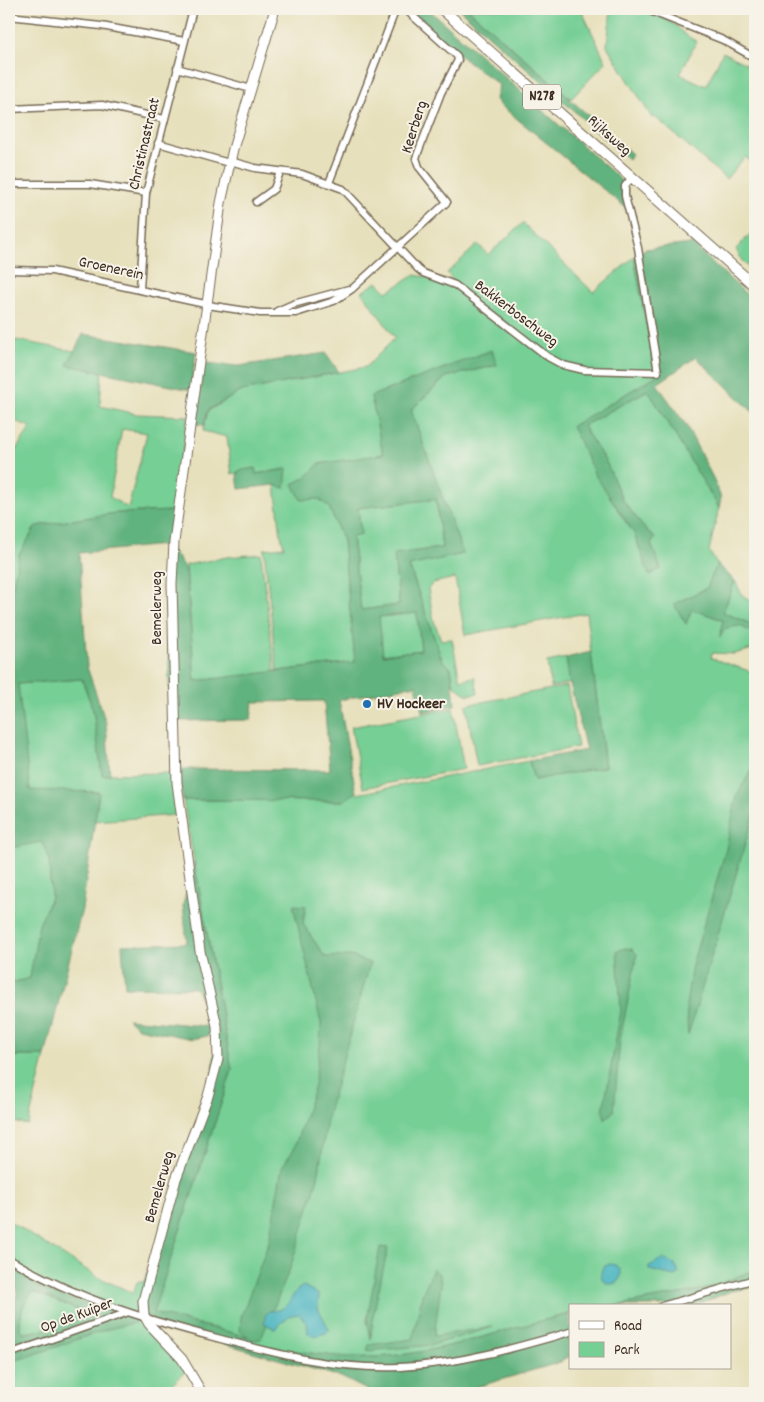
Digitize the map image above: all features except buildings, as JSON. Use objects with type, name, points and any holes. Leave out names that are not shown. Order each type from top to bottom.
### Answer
[{"type":"main road","name":"Rijksweg","points":[[442,9],[755,286]]},
{"type":"street","name":"Christinastraat","points":[[140,289],[146,193],[193,9]]},
{"type":"street","name":"Bemelerweg","points":[[146,1319],[143,1310],[145,1289],[162,1237],[179,1170],[208,1096],[217,1065],[218,1053],[217,1026],[200,951],[178,790],[172,626],[174,542],[218,217],[229,162],[275,9]]},
{"type":"street","points":[[329,183],[396,9]]},
{"type":"street","name":"Keerberg","points":[[397,249],[447,202],[419,167],[416,158],[441,93],[458,60],[405,9]]},
{"type":"street","points":[[645,9],[722,40],[755,58]]},
{"type":"street","points":[[9,16],[101,26],[184,42]]},
{"type":"street","points":[[177,68],[251,89]]},
{"type":"street","points":[[9,109],[102,105],[164,119]]},
{"type":"street","points":[[158,142],[229,162]]},
{"type":"street","name":"Bakkerboschweg","points":[[229,162],[255,168],[302,174],[329,183],[349,193],[397,249],[423,273],[455,284],[558,363],[584,370],[658,372],[638,248],[625,196],[626,184],[632,177]]},
{"type":"street","points":[[256,202],[274,188],[280,172]]},
{"type":"street","points":[[9,184],[90,184],[146,193]]},
{"type":"street","name":"Groenerein","points":[[9,270],[52,271],[206,304],[260,313],[276,312],[293,304],[352,288],[397,249]]},
{"type":"street","points":[[9,1259],[58,1286],[126,1313],[291,1358],[348,1366],[380,1367],[441,1363],[491,1353],[569,1332]]},
{"type":"street","points":[[669,1304],[755,1280]]},
{"type":"street","name":"Op de Kuiper","points":[[9,1354],[126,1313]]},
{"type":"street","points":[[146,1319],[182,1359],[202,1393]]},
{"type":"green space","points":[[409,9],[428,9],[620,179],[625,207],[499,104],[496,99],[499,85],[458,54]]},
{"type":"green space","points":[[459,9],[468,9],[632,154],[628,159]]},
{"type":"green space","points":[[468,9],[581,9],[606,62],[571,99]]},
{"type":"green space","points":[[611,9],[635,10],[657,15],[697,41],[680,74],[706,86],[723,52],[755,67],[755,165],[745,157],[726,179],[655,117],[652,118],[607,46]]},
{"type":"green space","points":[[523,223],[593,292],[634,257],[656,376],[572,426],[620,514],[634,533],[650,575],[661,569],[651,544],[655,538],[643,527],[622,499],[607,464],[583,426],[648,390],[719,508],[709,551],[717,564],[707,588],[674,604],[686,623],[691,609],[723,620],[720,636],[726,628],[739,625],[754,633],[753,647],[755,645],[755,657],[753,649],[734,654],[712,653],[711,658],[755,673],[755,1270],[706,1289],[626,1304],[569,1304],[569,1314],[427,1351],[403,1355],[348,1357],[257,1345],[250,1350],[249,1337],[153,1313],[232,1070],[183,800],[343,801],[356,792],[357,794],[529,761],[534,780],[605,766],[586,613],[465,635],[455,578],[433,583],[428,589],[434,621],[441,640],[452,639],[460,680],[475,677],[478,693],[468,695],[454,685],[451,668],[442,660],[409,565],[463,554],[411,410],[446,377],[497,365],[492,350],[372,396],[383,455],[319,464],[306,477],[319,499],[329,507],[343,541],[356,662],[277,671],[264,549],[284,547],[275,485],[286,469],[256,474],[255,468],[232,474],[227,437],[203,431],[208,411],[242,391],[366,367],[395,338],[362,292],[377,282],[387,292],[414,275],[454,281],[447,273],[478,244],[488,255]]},
{"type":"green space","points":[[755,229],[755,273],[742,261],[736,249]]},
{"type":"green space","points":[[692,244],[755,302],[755,414],[696,357],[657,384],[686,425],[714,480],[721,498],[719,508],[648,390],[583,426],[607,464],[622,499],[643,527],[655,538],[651,544],[661,569],[649,575],[634,533],[595,475],[572,426],[656,376],[634,257],[645,249]]},
{"type":"green space","points":[[83,334],[196,352],[191,390],[67,365]]},
{"type":"green space","points":[[16,340],[74,351],[68,365],[102,372],[100,406],[137,414],[188,416],[175,511],[116,513],[36,526],[19,555],[12,589],[9,592],[9,460],[31,427],[9,419],[9,354]],"holes":[[[122,429],[147,433],[128,508],[110,497]]]},
{"type":"green space","points":[[492,350],[497,365],[446,377],[411,410],[463,554],[409,566],[442,660],[451,668],[455,705],[422,712],[416,685],[339,700],[356,792],[343,801],[183,800],[177,769],[330,770],[324,701],[253,702],[251,720],[170,721],[167,591],[170,547],[186,570],[195,681],[355,662],[343,541],[329,507],[319,499],[301,500],[293,484],[306,477],[319,464],[383,454],[371,396]],"holes":[[[436,499],[442,548],[394,554],[399,605],[361,610],[352,537],[361,535],[358,508]],[[417,613],[421,650],[383,655],[379,617]]]},
{"type":"green space","points":[[326,353],[339,372],[242,391],[208,410],[204,425],[195,424],[204,363],[239,366]]},
{"type":"green space","points":[[255,468],[256,474],[287,469],[285,488],[275,485],[239,489],[237,474],[242,470]]},
{"type":"green space","points":[[436,499],[442,548],[394,554],[399,605],[361,610],[352,536],[361,535],[358,508]]},
{"type":"green space","points":[[175,511],[170,547],[164,545],[79,553],[87,667],[106,723],[110,775],[102,775],[93,710],[82,679],[18,684],[30,790],[99,792],[82,909],[45,1056],[14,1056],[9,1074],[9,980],[12,980],[12,983],[30,978],[39,925],[51,897],[49,858],[42,842],[9,848],[9,592],[12,589],[19,555],[36,526],[116,513]]},
{"type":"green space","points":[[261,554],[275,673],[195,681],[186,565],[227,557]]},
{"type":"green space","points":[[717,564],[735,581],[723,612],[755,626],[755,645],[753,649],[754,633],[740,626],[726,628],[720,637],[723,620],[692,609],[686,624],[674,604],[707,588]]},
{"type":"green space","points":[[735,581],[742,595],[755,603],[755,626],[723,612]]},
{"type":"green space","points":[[417,613],[421,650],[383,655],[378,617]]},
{"type":"green space","points":[[591,652],[605,767],[534,780],[529,761],[586,750],[569,679],[566,658]]},
{"type":"green space","points":[[566,658],[571,683],[551,687],[547,662]]},
{"type":"green space","points":[[82,679],[93,710],[102,774],[173,773],[177,815],[95,821],[99,792],[30,791],[17,684]]},
{"type":"green space","points":[[567,686],[578,747],[477,766],[466,705]]},
{"type":"green space","points":[[453,708],[464,769],[363,788],[351,727]]},
{"type":"green space","points":[[755,764],[755,811],[688,1035],[686,1005],[692,965],[726,849],[737,795]]},
{"type":"green space","points":[[42,842],[49,858],[51,897],[39,925],[30,978],[11,983],[12,980],[9,979],[9,848]]},
{"type":"green space","points":[[194,861],[232,1070],[153,1313],[252,1338],[250,1349],[257,1345],[348,1357],[378,1357],[427,1351],[569,1314],[569,1357],[563,1359],[561,1362],[456,1393],[373,1393],[341,1377],[145,1321],[93,1334],[9,1362],[9,1312],[17,1295],[15,1281],[9,1276],[9,1259],[33,1284],[55,1295],[144,1320],[144,1282],[213,1075],[216,1034],[193,1039],[138,1028],[128,1019],[214,1027],[196,988],[125,987],[122,945],[187,943],[183,905]],"holes":[[[34,1292],[96,1317],[65,1318],[43,1330],[25,1333],[20,1330],[22,1309]]]},
{"type":"green space","points":[[293,905],[306,906],[303,924],[325,957],[351,956],[370,963],[328,1113],[318,1178],[291,1266],[261,1339],[253,1340],[240,1331],[241,1317],[269,1242],[282,1167],[294,1149],[313,1091],[320,1046],[321,1023]]},
{"type":"green space","points":[[625,948],[632,949],[637,954],[620,1040],[614,1111],[605,1119],[603,1111],[621,1011],[617,951]]},
{"type":"green space","points":[[14,1056],[45,1056],[28,1125],[9,1121],[9,1074]]},
{"type":"green space","points":[[9,1221],[98,1277],[133,1293],[137,1282],[144,1282],[149,1329],[185,1372],[164,1393],[9,1393],[9,1362],[92,1334],[143,1321],[70,1300],[42,1289],[33,1283],[9,1259]]},
{"type":"green space","points":[[380,1247],[388,1248],[373,1316],[371,1339],[367,1320]]},
{"type":"green space","points":[[433,1269],[440,1275],[441,1285],[434,1336],[493,1327],[432,1345],[367,1351],[369,1345],[413,1339],[422,1295]]},
{"type":"green space","points":[[755,1270],[755,1287],[731,1291],[698,1304],[626,1304],[706,1289]]},
{"type":"green space","points":[[34,1292],[99,1318],[65,1318],[43,1330],[25,1333],[20,1330],[21,1313],[27,1299]]},
{"type":"water","points":[[662,1259],[675,1264],[679,1272],[677,1275],[674,1276],[649,1270],[649,1266]]},
{"type":"water","points":[[611,1264],[618,1267],[621,1274],[618,1281],[611,1284],[604,1281],[601,1274],[604,1267]]},
{"type":"water","points":[[304,1286],[319,1295],[318,1308],[329,1329],[326,1333],[316,1336],[308,1334],[307,1323],[299,1314],[289,1316],[275,1329],[264,1323],[265,1316],[269,1311],[282,1308]]},
{"type":"place","name":"HV Hockeer","points":[[367,704]]}]
